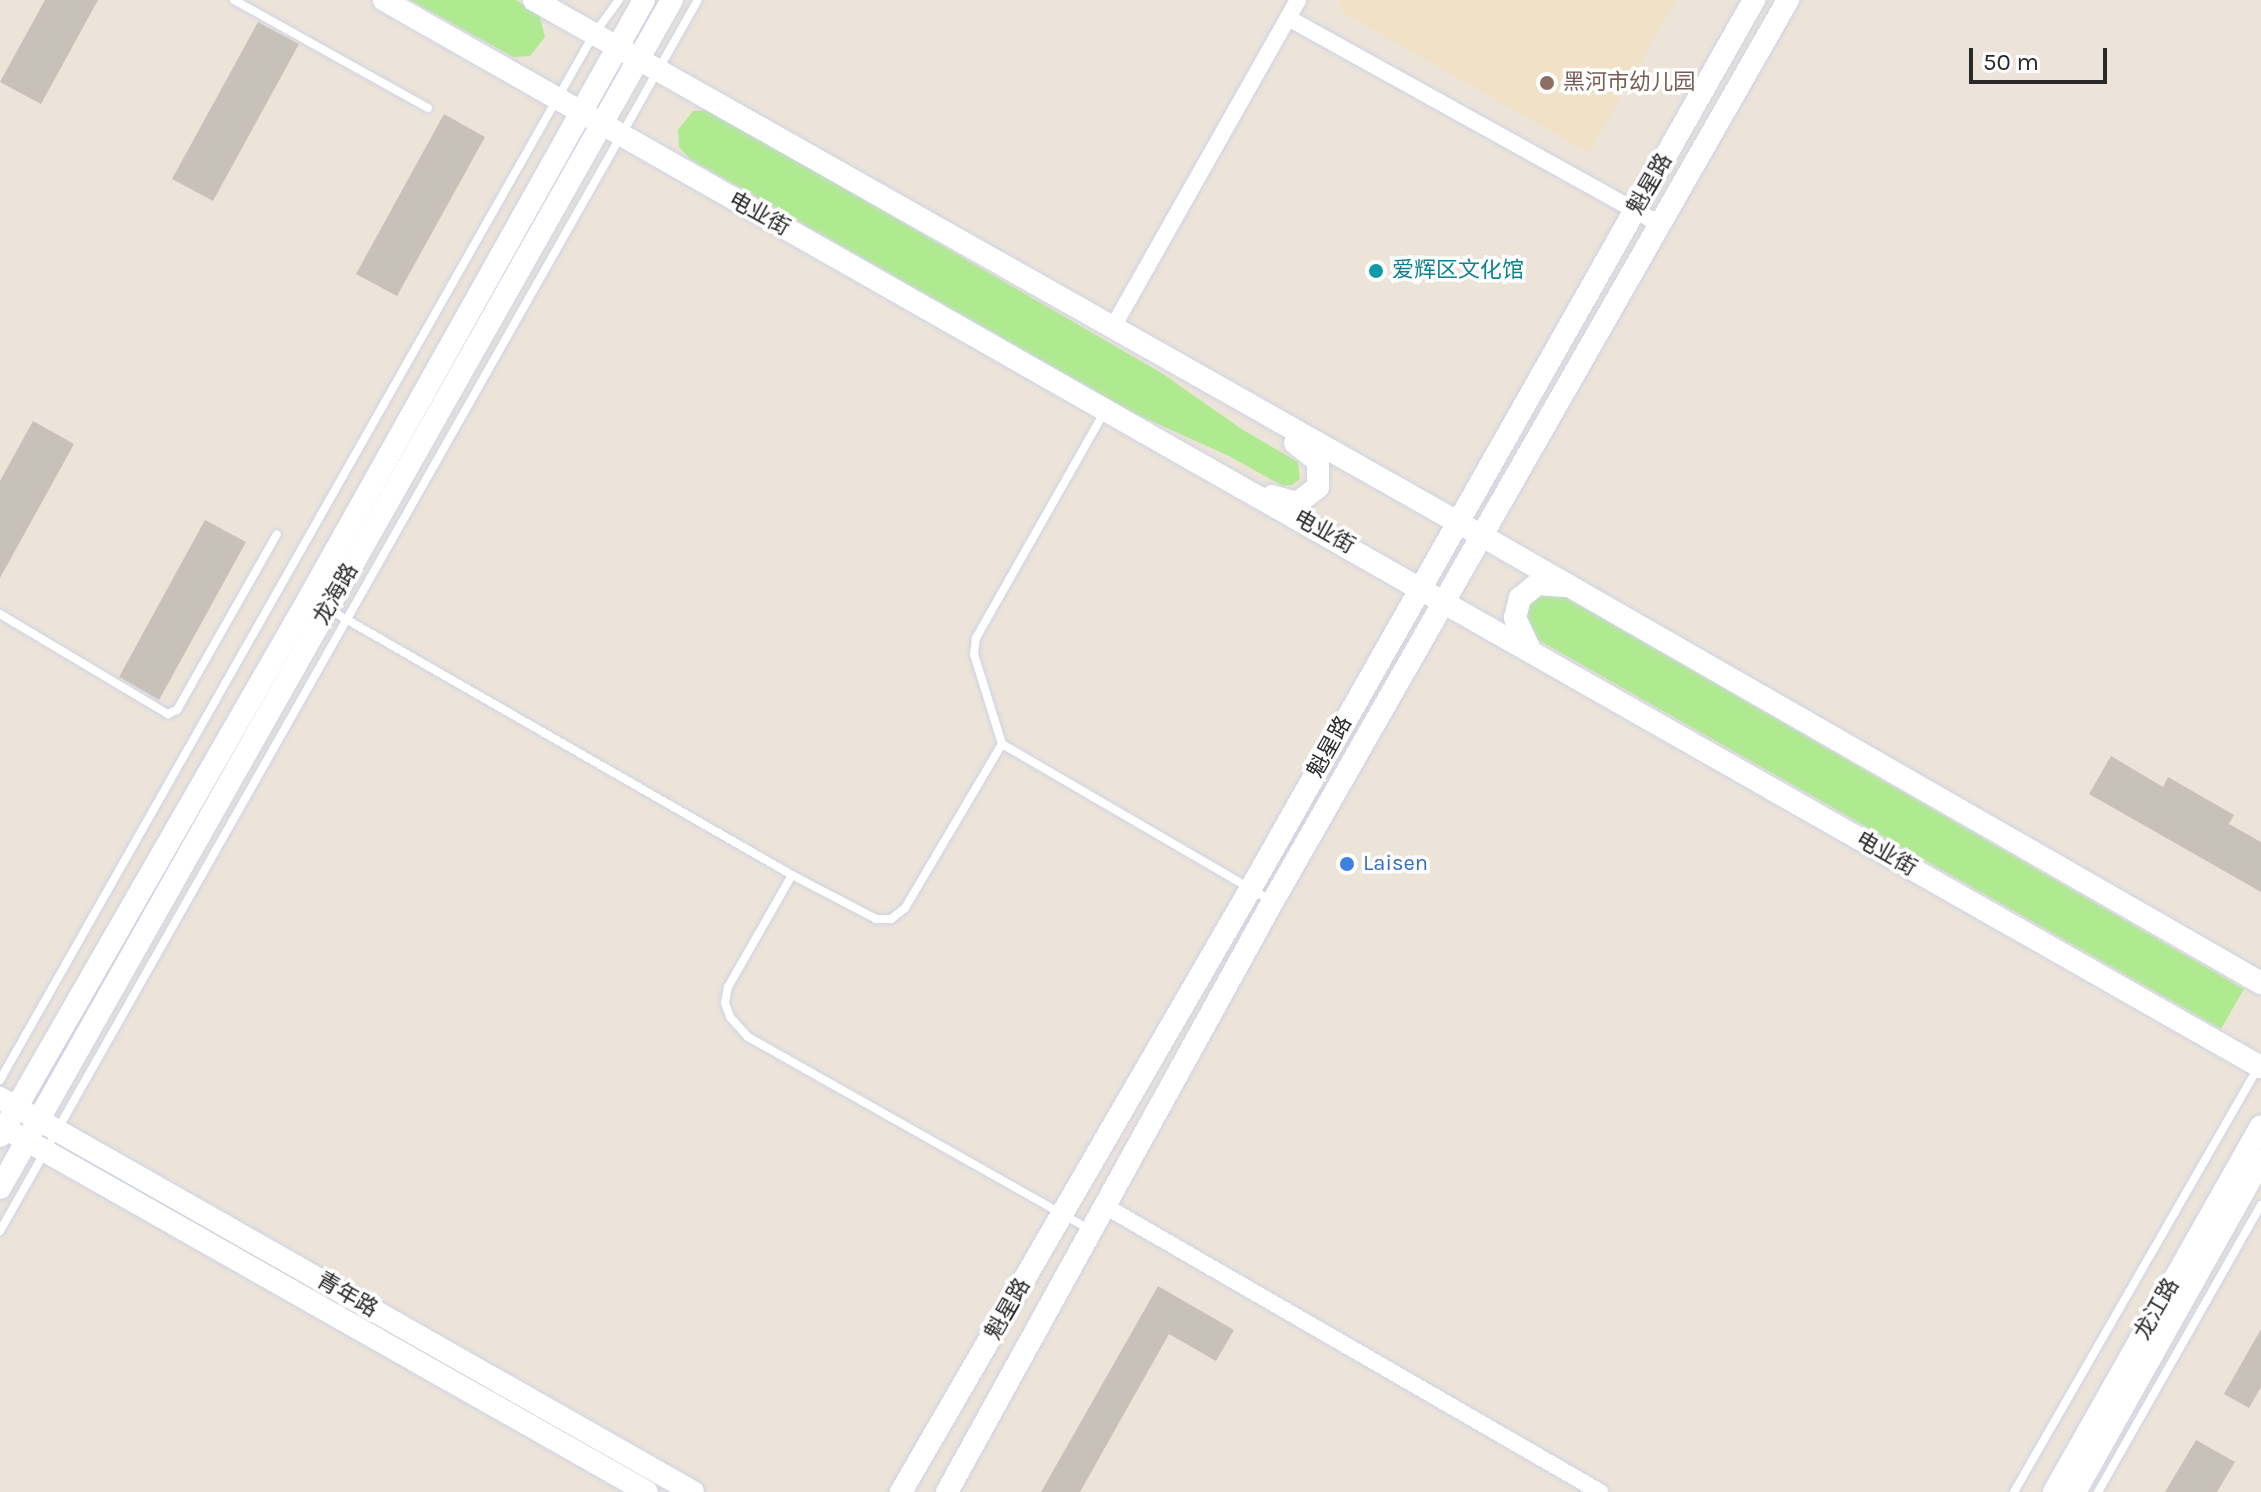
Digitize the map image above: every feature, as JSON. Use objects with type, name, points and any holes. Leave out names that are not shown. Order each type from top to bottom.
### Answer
[{"type":"street","name":"电业街","points":[[384,0],[2260,1065]]},
{"type":"street","points":[[534,0],[1457,521],[2261,983]]},
{"type":"street","name":"龙海路","points":[[1,1130],[8,1102],[328,609],[582,114],[644,0]]},
{"type":"street","name":"龙海路","points":[[37,1118],[328,609],[613,132],[639,59],[672,0]]},
{"type":"street","points":[[1113,327],[1298,0]]},
{"type":"street","name":"魁星路","points":[[901,1492],[1251,888],[1754,0]]},
{"type":"street","name":"魁星路","points":[[947,1492],[1273,901],[1484,537],[1788,0]]},
{"type":"street","points":[[1288,18],[1660,224]]},
{"type":"street","points":[[1177,450],[1225,469],[1289,503],[1306,500],[1318,487],[1320,470],[1313,454],[1248,415],[1210,382]]},
{"type":"street","points":[[1533,655],[1515,618],[1520,598],[1528,589],[1547,582],[1577,590]]},
{"type":"street","name":"青年路","points":[[8,1102],[37,1118],[44,1140],[647,1492]]},
{"type":"street","name":"龙江路","points":[[2054,1492],[2261,1126]]},
{"type":"street","name":"青年路","points":[[1,1130],[44,1140],[693,1492]]},
{"type":"street","points":[[0,1188],[44,1140]]},
{"type":"street","name":"龙江路","points":[[2075,1492],[2261,1161]]},
{"type":"street","points":[[1103,1205],[1600,1492]]},
{"type":"lane","points":[[234,0],[428,108]]},
{"type":"lane","points":[[0,1080],[594,34],[619,0]]},
{"type":"lane","points":[[613,132],[659,70],[698,0]]},
{"type":"lane","points":[[1106,410],[976,638],[974,654],[1002,744],[1273,901]]},
{"type":"lane","points":[[0,614],[168,714],[177,710],[277,534]]},
{"type":"lane","points":[[0,1231],[44,1140],[328,609],[792,875],[876,919],[891,919],[905,908],[1002,744]]},
{"type":"lane","points":[[792,875],[728,987],[725,1003],[730,1017],[748,1037],[1091,1231]]},
{"type":"lane","points":[[2014,1492],[2260,1065]]},
{"type":"lane","points":[[2098,1492],[2261,1205]]},
{"type":"shaded area","name":"黑河市幼儿园","points":[[1338,0],[1676,0],[1589,153],[1343,13]]},
{"type":"green space","points":[[410,0],[516,0],[539,14],[545,37],[530,56],[513,57]]},
{"type":"green space","points":[[709,110],[1163,374],[1243,430],[1298,462],[1300,479],[1292,485],[1283,486],[1229,456],[1136,414],[690,159],[679,147],[678,130],[693,111]]},
{"type":"green space","points":[[1538,593],[1561,595],[2244,989],[2221,1029],[1533,637],[1523,611]]},
{"type":"building","points":[[45,0],[98,0],[41,104],[0,82]]},
{"type":"building","points":[[258,22],[299,44],[213,201],[172,179]]},
{"type":"building","points":[[444,114],[485,137],[397,296],[356,274]]},
{"type":"building","points":[[33,421],[74,444],[0,578],[0,481]]},
{"type":"building","points":[[205,520],[246,542],[159,700],[119,677]]},
{"type":"building","points":[[2111,756],[2163,787],[2168,777],[2234,815],[2229,824],[2261,842],[2261,892],[2089,794]]},
{"type":"building","points":[[1158,1286],[1234,1330],[1216,1361],[1169,1334],[1080,1492],[1041,1492]]},
{"type":"building","points":[[2261,1329],[2261,1387],[2249,1408],[2224,1394]]},
{"type":"building","points":[[2196,1440],[2235,1462],[2217,1492],[2165,1492]]},
{"type":"place","name":"黑河市幼儿园","points":[[1547,83]]},
{"type":"place","name":"爱辉区文化馆","points":[[1376,271]]},
{"type":"place","name":"Laisen","points":[[1347,864]]}]
